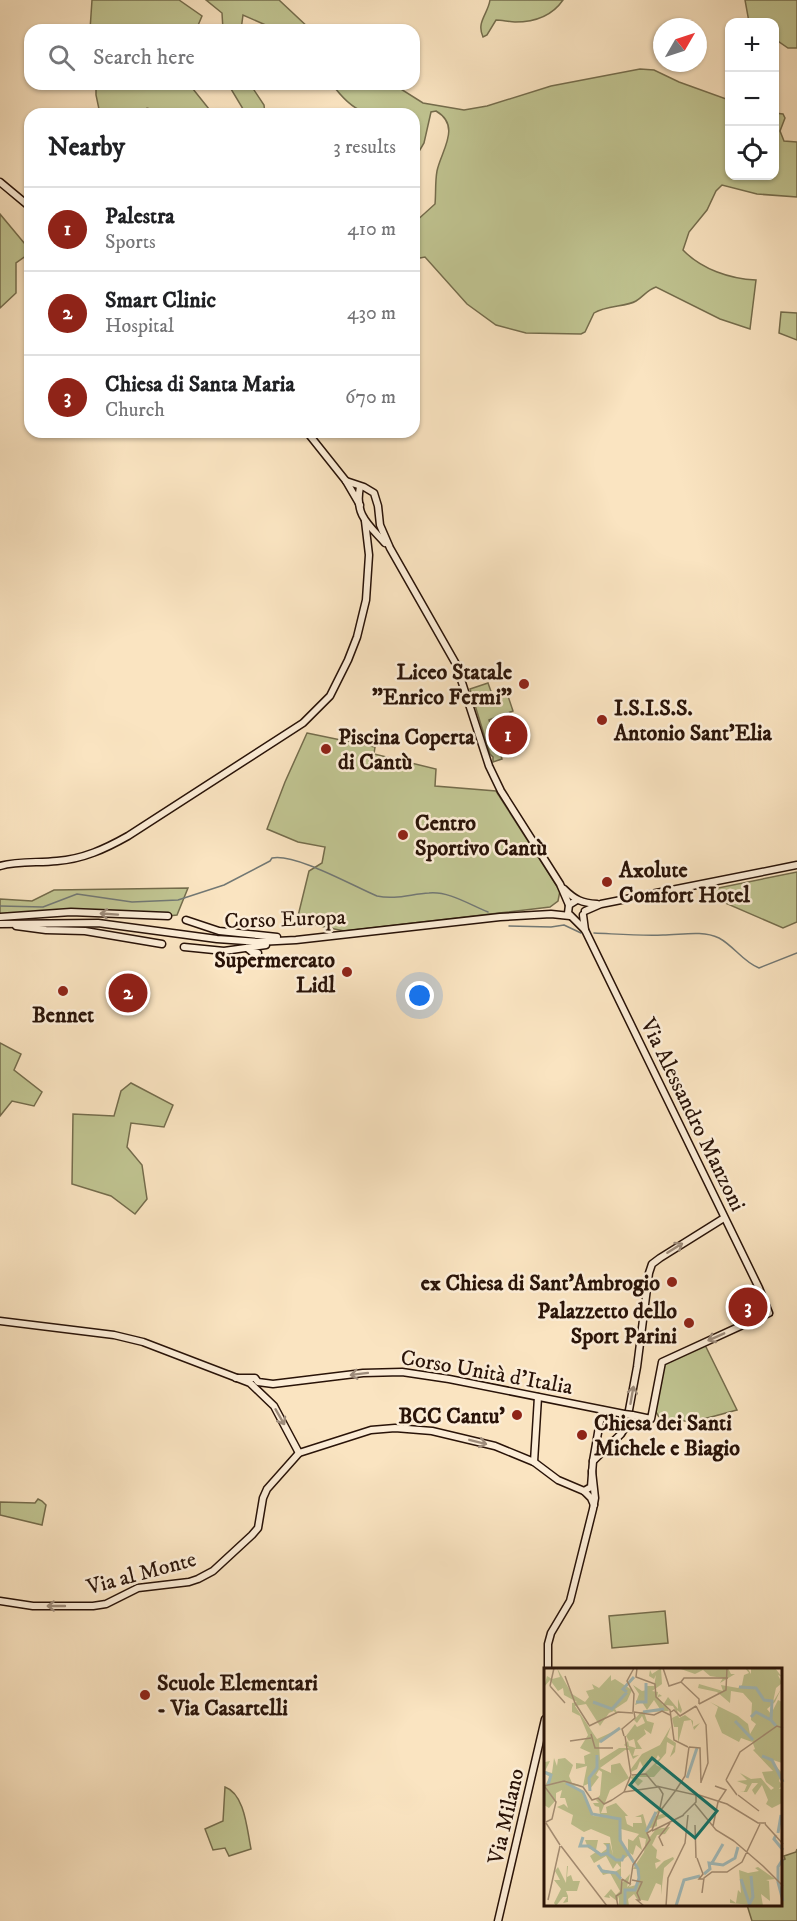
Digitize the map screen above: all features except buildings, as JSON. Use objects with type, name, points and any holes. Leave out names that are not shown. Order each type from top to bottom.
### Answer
[{"type":"main road","points":[[0,182],[24,202]]},
{"type":"main road","points":[[312,438],[346,481],[360,505]]},
{"type":"main road","points":[[346,481],[369,488],[374,493],[380,525],[390,548],[456,664],[483,748],[501,790],[560,884],[573,917],[601,904],[797,865]]},
{"type":"main road","points":[[0,866],[58,861],[86,856],[108,847],[278,740],[303,723],[322,706],[343,672],[357,637],[366,600],[368,542],[358,494],[360,487]]},
{"type":"main road","points":[[365,521],[390,548]]},
{"type":"main road","points":[[368,542],[380,525]]},
{"type":"main road","points":[[560,884],[580,902],[601,904]]},
{"type":"main road","name":"Corso Europa","points":[[1,922],[98,922],[203,938],[248,941],[296,940],[536,914],[580,902]]},
{"type":"main road","name":"Via Alessandro Manzoni","points":[[580,902],[584,913],[585,930]]},
{"type":"main road","points":[[1,922],[71,912],[168,916]]},
{"type":"main road","name":"Corso Europa","points":[[536,914],[573,917]]},
{"type":"main road","name":"Via Alessandro Manzoni","points":[[573,917],[585,930],[759,1288],[769,1313],[662,1362],[651,1419]]},
{"type":"main road","points":[[186,920],[219,931],[267,934],[296,940]]},
{"type":"main road","points":[[1,922],[46,930],[85,931],[162,944]]},
{"type":"main road","points":[[184,947],[224,951],[296,940]]},
{"type":"main road","points":[[247,948],[258,953]]},
{"type":"main road","points":[[593,1461],[621,1434],[626,1426],[652,1264],[724,1218]]},
{"type":"main road","points":[[0,1321],[121,1336],[162,1348],[253,1383],[274,1406],[299,1453],[363,1432],[409,1429],[432,1431],[495,1446],[534,1462],[558,1480],[584,1491],[594,1505]]},
{"type":"main road","name":"Corso Unità d'Italia","points":[[253,1383],[274,1383],[390,1371],[449,1379],[651,1419]]},
{"type":"main road","points":[[534,1462],[538,1397]]},
{"type":"main road","points":[[584,1491],[591,1487],[602,1410]]},
{"type":"main road","name":"Via al Monte","points":[[0,1601],[33,1606],[93,1606],[106,1604],[138,1588],[189,1582],[213,1570],[245,1543],[258,1528],[267,1489],[299,1453]]},
{"type":"main road","points":[[548,1668],[548,1644],[551,1633],[570,1601],[594,1505],[592,1471]]},
{"type":"main road","name":"Via Milano","points":[[498,1921],[544,1723]]},
{"type":"green space","points":[[92,0],[179,0],[202,16],[199,24],[90,24]]},
{"type":"green space","points":[[206,0],[279,0],[305,24],[263,24],[243,15],[242,24],[223,24],[222,13]]},
{"type":"green space","points":[[490,0],[563,0],[554,10],[536,19],[515,22],[496,20],[487,35],[483,37],[481,27]]},
{"type":"green space","points":[[745,0],[797,0],[797,48],[788,48],[779,42],[779,18],[748,18]]},
{"type":"green space","points":[[640,69],[653,70],[653,72],[725,99],[725,180],[779,180],[779,114],[783,114],[785,118],[780,131],[784,141],[797,142],[797,197],[757,194],[722,185],[716,191],[707,210],[689,232],[683,250],[698,263],[716,272],[736,278],[756,280],[750,329],[720,319],[656,287],[632,303],[594,313],[585,332],[581,334],[526,333],[496,325],[467,304],[425,257],[420,258],[420,218],[435,204],[437,171],[448,139],[448,124],[444,117],[436,111],[431,112],[424,143],[420,150],[420,108],[356,108],[337,90],[402,90],[423,103],[464,110],[487,106],[551,86]]},
{"type":"green space","points":[[96,90],[194,90],[208,108],[99,108]]},
{"type":"green space","points":[[232,90],[254,90],[264,108],[242,108]]},
{"type":"green space","points":[[0,214],[24,243],[24,257],[16,263],[16,293],[0,308]]},
{"type":"green space","points":[[781,312],[797,313],[797,340],[779,333]]},
{"type":"green space","points":[[488,683],[493,697],[507,693],[513,711],[489,720],[502,759],[493,762],[470,689]]},
{"type":"green space","points":[[512,715],[522,749],[504,754],[492,721]]},
{"type":"green space","name":"Centro Sportivo Cantù","points":[[307,733],[375,747],[374,754],[436,769],[435,786],[496,791],[560,891],[558,901],[550,907],[344,931],[306,923],[298,916],[309,871],[322,863],[325,847],[298,842],[267,829]]},
{"type":"green space","points":[[797,872],[797,922],[783,928],[716,899],[713,889]]},
{"type":"green space","points":[[188,888],[177,915],[71,912],[0,917],[0,899],[32,901],[54,890]]},
{"type":"green space","points":[[0,1043],[21,1054],[14,1070],[42,1092],[34,1106],[12,1101],[0,1116]]},
{"type":"green space","points":[[131,1083],[173,1105],[164,1127],[131,1123],[127,1147],[142,1165],[147,1199],[135,1214],[111,1196],[72,1184],[73,1114],[114,1116],[121,1091]]},
{"type":"green space","points":[[703,1345],[737,1410],[690,1421],[659,1417],[655,1410],[664,1363]]},
{"type":"green space","points":[[38,1499],[46,1505],[42,1525],[0,1515],[0,1502],[35,1503]]},
{"type":"green space","points":[[665,1611],[668,1643],[612,1648],[609,1616]]},
{"type":"green space","points":[[225,1787],[232,1791],[241,1805],[251,1849],[229,1856],[225,1848],[213,1850],[205,1829],[223,1821]]},
{"type":"green space","points":[[797,1849],[797,1921],[752,1921],[747,1906],[782,1906],[782,1860],[785,1859],[784,1856],[796,1852]]},
{"type":"waterway","points":[[0,906],[43,907],[77,894],[132,902],[178,900],[224,885],[272,858],[282,858],[309,865],[377,896],[444,894],[488,912]]},
{"type":"waterway","points":[[509,926],[564,925],[581,933]]},
{"type":"waterway","points":[[594,933],[712,936],[724,941],[748,962],[759,968],[797,953]]},
{"type":"place","name":"Liceo Statale \"Enrico Fermi\"","points":[[524,684]]},
{"type":"place","name":"I.S.I.S.S. Antonio Sant'Elia","points":[[602,720]]},
{"type":"place","name":"Palestra","points":[[508,735]]},
{"type":"place","name":"Piscina Coperta di Cantù","points":[[326,749]]},
{"type":"place","name":"Centro Sportivo Cantù","points":[[403,835]]},
{"type":"place","name":"Axolute Comfort Hotel","points":[[607,882]]},
{"type":"place","name":"Supermercato Lidl","points":[[347,972]]},
{"type":"place","name":"Bennet","points":[[63,991]]},
{"type":"place","name":"Smart Clinic","points":[[128,993]]},
{"type":"place","name":"ex Chiesa di Sant'Ambrogio","points":[[672,1282]]},
{"type":"place","name":"Chiesa di Santa Maria","points":[[748,1307]]},
{"type":"place","name":"Palazzetto dello Sport Parini","points":[[689,1323]]},
{"type":"place","name":"BCC Cantu'","points":[[517,1415]]},
{"type":"place","name":"Chiesa dei Santi Michele e Biagio","points":[[582,1435]]},
{"type":"place","name":"Scuole Elementari - Via Casartelli","points":[[145,1695]]}]
